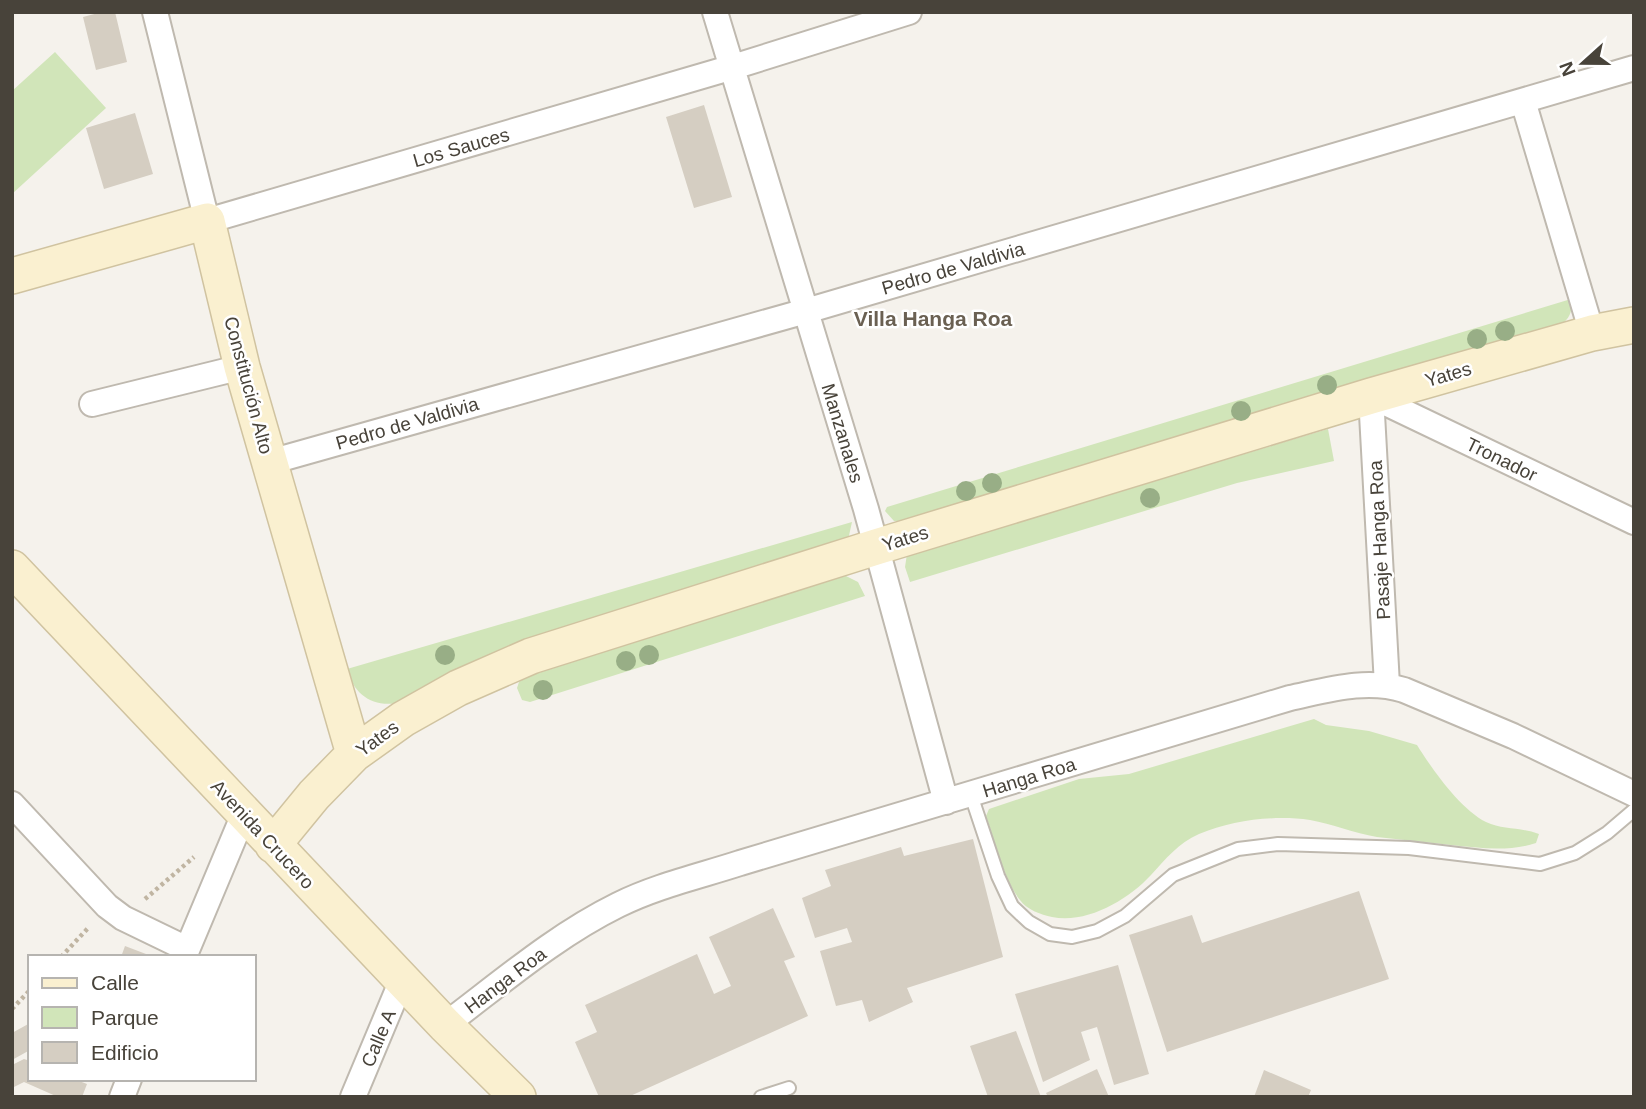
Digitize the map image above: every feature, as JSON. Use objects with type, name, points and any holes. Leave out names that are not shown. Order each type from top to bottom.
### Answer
[{"type":"main road","name":"Los Sauces","points":[[12,276],[206,221]]},
{"type":"main road","name":"Constitución Alto","points":[[206,221],[242,367],[354,754]]},
{"type":"main road","name":"Yates","points":[[274,845],[314,795],[354,754],[403,719],[458,688],[531,656],[876,547],[1371,396],[1592,334],[1634,325]]},
{"type":"main road","name":"Avenida Crucero","points":[[12,568],[445,1025],[518,1097]]},
{"type":"street","name":"Constitución Alto","points":[[155,12],[206,221]]},
{"type":"street","name":"Manzanales","points":[[715,12],[876,547],[946,802]]},
{"type":"street","name":"Los Sauces","points":[[206,221],[733,67],[909,12]]},
{"type":"street","name":"Pedro de Valdivia","points":[[270,462],[806,311],[1634,68]]},
{"type":"street","points":[[1523,101],[1592,334]]},
{"type":"street","points":[[92,404],[242,367]]},
{"type":"street","name":"Tronador","points":[[1371,396],[1634,522]]},
{"type":"street","name":"Pasaje Hanga Roa","points":[[1371,396],[1387,685]]},
{"type":"street","name":"Hanga Roa","points":[[445,1025],[555,942],[619,904],[677,883],[1290,698],[1343,687],[1387,685],[1513,736],[1634,794]]},
{"type":"street","points":[[12,804],[115,912],[186,953],[244,814]]},
{"type":"street","name":"Calle A","points":[[353,1097],[402,980]]},
{"type":"street","points":[[121,1097],[128,1081]]},
{"type":"lane","points":[[971,795],[998,876],[1012,906],[1029,922],[1050,934],[1072,937],[1097,931],[1125,916],[1173,875],[1238,849],[1278,844],[1409,848],[1540,864],[1575,853],[1607,833],[1634,810]]},
{"type":"lane","points":[[761,1097],[789,1088]]},
{"type":"path","points":[[63,955],[115,912],[204,849]]},
{"type":"path","points":[[12,1009],[28,992]]},
{"type":"green space","points":[[55,52],[106,108],[12,194],[12,91]]},
{"type":"green space","points":[[1571,299],[1569,316],[1557,328],[903,521],[894,521],[885,511],[887,507]]},
{"type":"green space","points":[[1328,429],[1334,461],[1237,483],[910,582],[905,567],[907,554]]},
{"type":"green space","points":[[852,522],[848,540],[402,702],[383,704],[367,698],[355,687],[347,669]]},
{"type":"green space","points":[[846,576],[858,582],[865,596],[530,702],[522,700],[517,688],[519,682],[526,677]]},
{"type":"green space","points":[[1314,719],[1326,725],[1369,731],[1417,745],[1466,808],[1492,825],[1539,834],[1536,843],[1505,848],[1472,847],[1377,837],[1310,820],[1268,819],[1226,825],[1199,834],[1173,852],[1131,893],[1093,913],[1065,918],[1048,916],[1026,906],[1014,892],[986,816],[989,809],[1079,779],[1129,774]]},
{"type":"building","points":[[115,12],[127,62],[96,70],[83,17]]},
{"type":"building","points":[[704,105],[732,197],[694,208],[666,117]]},
{"type":"building","points":[[135,113],[153,174],[104,189],[86,128]]},
{"type":"building","points":[[973,839],[1003,957],[907,988],[913,1002],[869,1022],[862,1000],[836,1006],[820,951],[852,942],[847,928],[815,938],[802,898],[831,886],[825,870],[901,847],[904,856]]},
{"type":"building","points":[[1359,891],[1389,979],[1167,1052],[1129,935],[1192,915],[1202,943]]},
{"type":"building","points":[[773,908],[795,957],[784,961],[808,1016],[628,1097],[599,1097],[575,1042],[597,1032],[585,1005],[697,954],[714,994],[731,986],[709,937]]},
{"type":"building","points":[[125,946],[146,954],[146,955],[122,955]]},
{"type":"building","points":[[1118,965],[1149,1074],[1114,1085],[1097,1027],[1081,1032],[1090,1060],[1043,1082],[1015,994]]},
{"type":"building","points":[[28,1024],[28,1051],[12,1060],[12,1033]]},
{"type":"building","points":[[1016,1031],[1041,1097],[988,1097],[970,1046]]},
{"type":"building","points":[[24,1059],[28,1060],[28,1081],[79,1081],[87,1084],[82,1097],[58,1097],[24,1082],[12,1088],[12,1065]]},
{"type":"building","points":[[1097,1069],[1109,1097],[1048,1097],[1046,1093]]},
{"type":"building","points":[[1264,1070],[1311,1090],[1308,1097],[1254,1097]]},
{"type":"district","name":"Villa Hanga Roa","points":[[933,319]]}]
